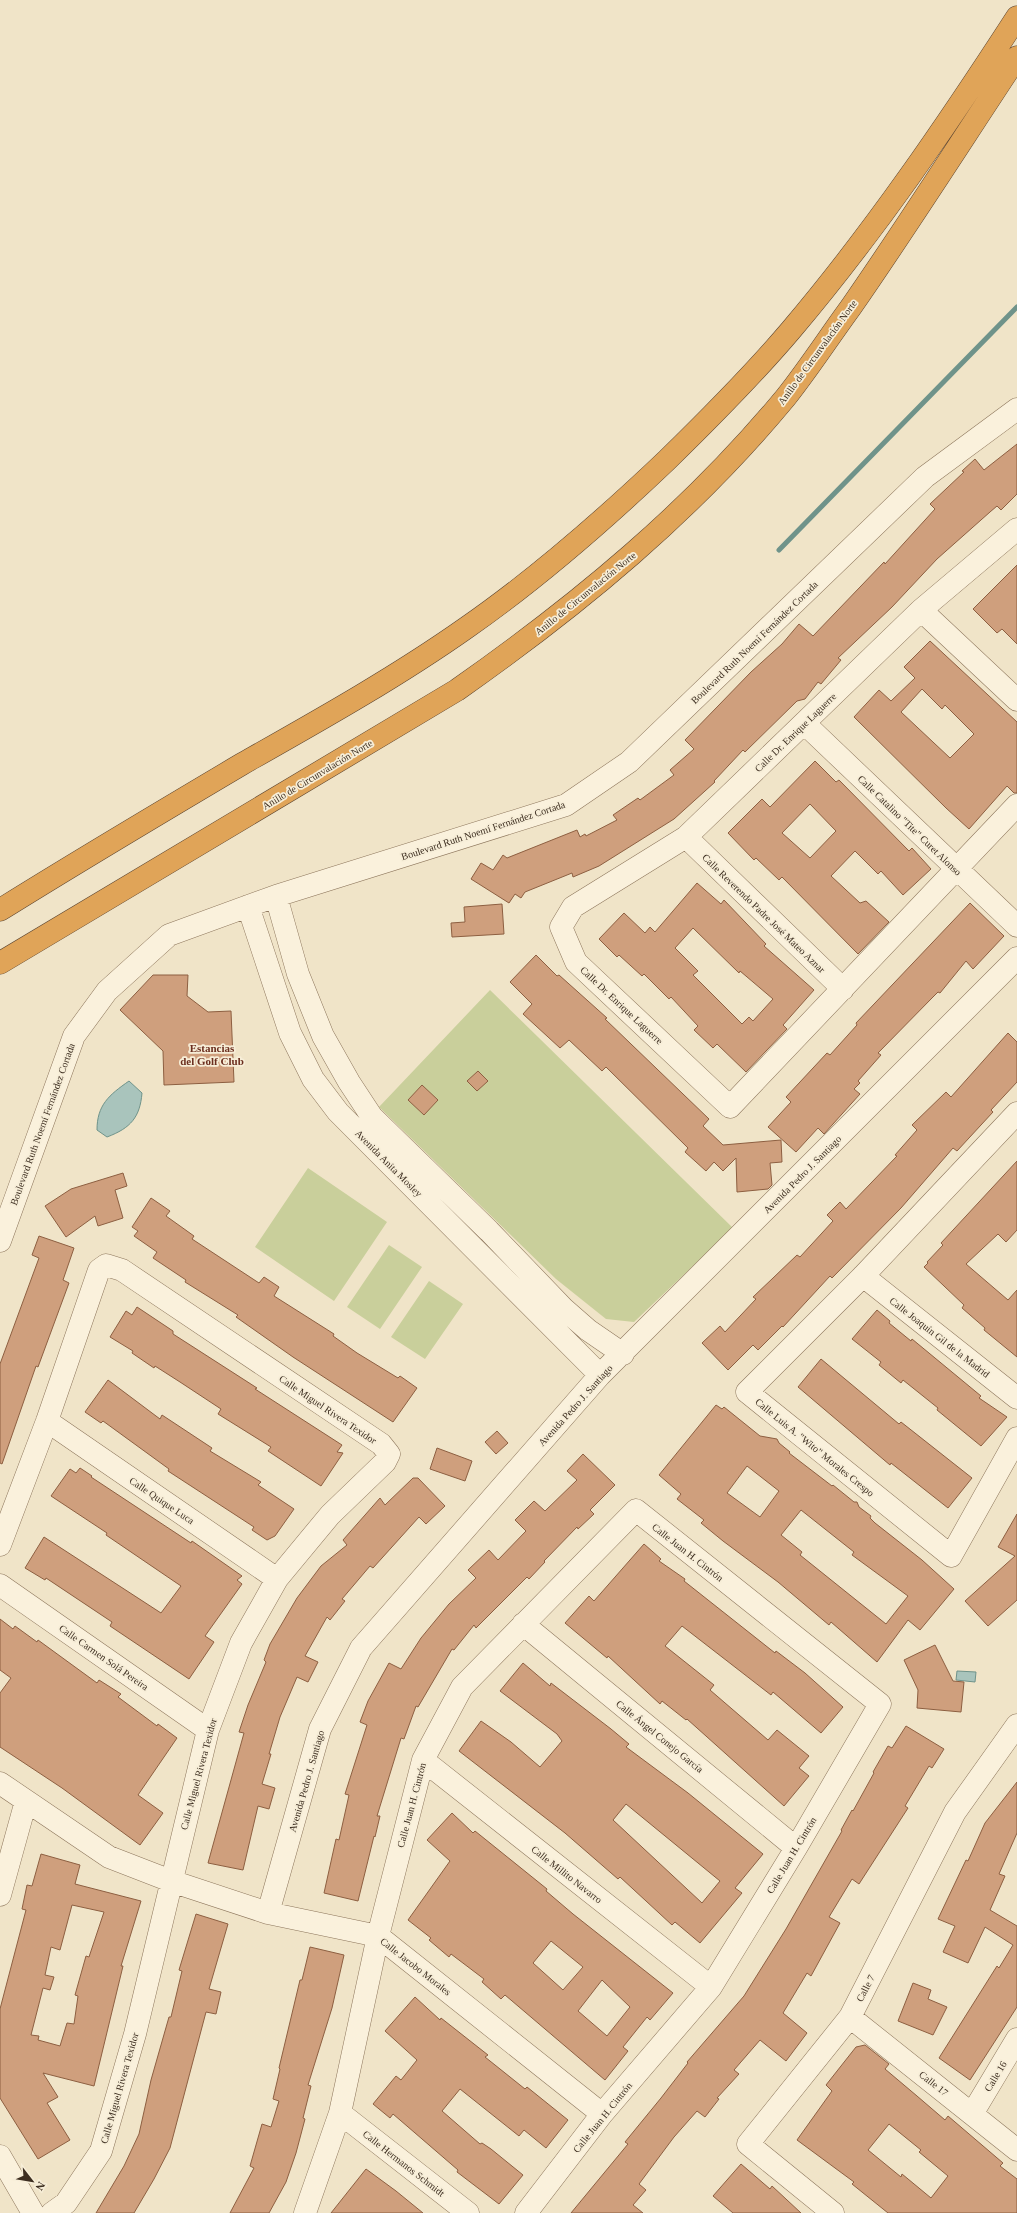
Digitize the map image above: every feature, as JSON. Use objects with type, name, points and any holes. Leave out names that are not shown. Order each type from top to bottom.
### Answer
[{"type":"highway","points":[[0,910],[403,669],[466,628],[560,557],[598,524],[701,427],[790,331],[896,195],[973,84],[1017,17]]},
{"type":"highway","name":"Anillo de Circunvalación Norte","points":[[0,962],[457,690],[518,646],[624,562],[704,487],[786,397],[911,219],[1017,57]]},
{"type":"street","name":"Boulevard Ruth Noemí Fernández Cortada","points":[[0,1241],[74,1036],[107,991],[169,935],[276,896],[566,805],[629,762],[925,477],[1017,409]]},
{"type":"street","name":"Calle Dr. Enrique Laguerre","points":[[1017,529],[921,610],[686,837],[572,907],[561,927],[576,962],[730,1107],[843,990],[956,868],[1017,805]]},
{"type":"street","points":[[921,610],[1017,700]]},
{"type":"street","name":"Calle Catalino \"Tite\" Curet Alonso","points":[[804,723],[1017,926]]},
{"type":"street","name":"Calle Reverendo Padre José Mateo Aznar","points":[[686,837],[843,990]]},
{"type":"street","name":"Avenida Anita Mosley","points":[[276,896],[298,974],[323,1036],[349,1082],[372,1117],[489,1231],[564,1309],[588,1330],[623,1354]]},
{"type":"street","name":"Avenida Anita Mosley","points":[[248,906],[290,1033],[312,1079],[338,1112],[600,1375]]},
{"type":"street","name":"Avenida Pedro J. Santiago","points":[[268,1913],[320,1729],[361,1648],[600,1375],[623,1354],[1017,958]]},
{"type":"street","name":"Calle Luis A. \"Wito\" Morales Crespo","points":[[1017,1113],[863,1276],[747,1392],[951,1556],[1017,1438]]},
{"type":"street","name":"Calle Miguel Rivera Texidor","points":[[0,1545],[48,1421],[100,1270],[106,1265],[122,1270],[381,1444],[389,1454],[385,1462],[330,1515],[277,1579],[241,1643],[208,1730],[135,2034],[101,2151],[66,2203],[52,2213]]},
{"type":"street","name":"Calle Joaquín Gil de la Madrid","points":[[863,1276],[1017,1398]]},
{"type":"street","name":"Calle Quique Luca","points":[[48,1421],[277,1579]]},
{"type":"street","name":"Calle Juan H. Cintrón","points":[[305,2213],[340,2113],[378,1936],[422,1760],[462,1687],[636,1510],[880,1704],[796,1848],[711,1987],[602,2114],[526,2213]]},
{"type":"street","name":"Calle Carmen Solá Pereira","points":[[0,1585],[208,1730]]},
{"type":"street","name":"Calle Ángel Conejo García","points":[[523,1624],[796,1848]]},
{"type":"street","name":"Calle 7","points":[[833,2213],[748,2144],[850,2017],[955,1812],[1015,1731]]},
{"type":"street","name":"Calle Millito Navarro","points":[[422,1760],[711,1987]]},
{"type":"street","name":"Calle Jacobo Morales","points":[[0,1783],[109,1857],[172,1881],[268,1913],[378,1936],[602,2114]]},
{"type":"street","points":[[0,1895],[26,1801]]},
{"type":"street","name":"Calle 17","points":[[850,2017],[1017,2150]]},
{"type":"street","name":"Calle 16","points":[[972,2114],[1017,2039]]},
{"type":"street","name":"Calle Hermanos Schmidt","points":[[340,2113],[468,2213]]},
{"type":"street","points":[[0,2156],[33,2213]]},
{"type":"green space","points":[[490,990],[733,1228],[634,1322],[606,1319],[556,1279],[379,1107]]},
{"type":"green space","points":[[308,1168],[387,1222],[334,1301],[255,1247]]},
{"type":"green space","points":[[389,1245],[422,1267],[380,1329],[347,1307]]},
{"type":"green space","points":[[429,1281],[463,1304],[425,1359],[391,1337]]},
{"type":"water","points":[[129,1081],[142,1093],[139,1109],[133,1121],[122,1130],[107,1137],[97,1130],[99,1114],[110,1096]]},
{"type":"water","points":[[957,1671],[976,1672],[975,1682],[956,1680]]},
{"type":"building","points":[[1017,444],[1017,494],[1001,510],[997,506],[937,559],[892,607],[838,658],[841,660],[821,684],[818,682],[805,699],[797,701],[745,752],[743,750],[714,781],[715,782],[674,819],[599,866],[573,877],[572,873],[525,892],[521,898],[515,894],[509,903],[471,879],[481,863],[493,870],[503,855],[507,858],[577,830],[580,837],[585,834],[586,836],[617,820],[613,815],[638,798],[640,800],[674,775],[670,770],[694,749],[685,740],[751,672],[782,644],[799,624],[813,636],[884,562],[885,564],[935,509],[930,504],[964,472],[962,471],[975,459],[984,470]]},
{"type":"building","points":[[1017,565],[1017,644],[1002,629],[997,633],[973,609]]},
{"type":"building","points":[[930,641],[1017,722],[1017,793],[1014,793],[1007,786],[969,829],[854,717],[879,690],[891,701],[915,678],[904,667]],"holes":[[[922,689],[942,709],[945,705],[974,734],[950,758],[901,712]]]},
{"type":"building","points":[[815,761],[836,782],[839,780],[909,851],[912,848],[931,869],[903,895],[881,871],[878,874],[855,851],[831,876],[860,903],[866,901],[889,922],[858,954],[782,877],[779,880],[756,858],[754,860],[728,833],[762,799],[770,807]],"holes":[[[810,804],[836,831],[810,858],[782,833]]]},
{"type":"building","points":[[697,883],[721,904],[724,900],[766,944],[764,946],[814,990],[783,1025],[787,1029],[746,1072],[717,1044],[713,1048],[694,1030],[698,1026],[671,997],[669,999],[644,974],[642,976],[619,955],[617,957],[599,939],[624,913],[645,933],[650,927],[655,932]],"holes":[[[693,928],[739,973],[740,971],[773,999],[753,1021],[749,1017],[742,1024],[693,975],[698,971],[675,948]]]},
{"type":"building","points":[[970,903],[1004,936],[973,969],[966,961],[940,993],[938,992],[878,1053],[881,1055],[858,1081],[860,1083],[854,1089],[860,1094],[824,1134],[818,1128],[796,1152],[768,1127],[791,1102],[786,1097],[827,1053],[830,1055],[857,1025],[856,1023]]},
{"type":"building","points":[[502,904],[504,934],[452,937],[451,923],[465,922],[464,907]]},
{"type":"building","points":[[536,955],[557,976],[559,975],[607,1018],[605,1019],[709,1119],[703,1126],[723,1145],[781,1140],[782,1162],[770,1163],[772,1185],[768,1189],[737,1192],[736,1158],[723,1171],[714,1162],[706,1171],[685,1152],[688,1148],[606,1067],[602,1071],[569,1040],[560,1048],[523,1014],[532,1004],[510,982]]},
{"type":"building","points":[[153,975],[188,975],[187,996],[208,1012],[231,1011],[234,1082],[164,1085],[163,1051],[120,1010]]},
{"type":"building","points":[[1008,1033],[1017,1042],[1017,1082],[991,1110],[993,1112],[957,1151],[953,1148],[901,1208],[832,1278],[830,1276],[783,1327],[782,1326],[758,1350],[753,1345],[728,1370],[702,1343],[720,1326],[725,1332],[756,1299],[753,1297],[797,1255],[800,1257],[833,1221],[827,1215],[840,1202],[846,1209],[897,1156],[895,1155],[917,1130],[912,1125],[946,1092],[951,1097]]},
{"type":"building","points":[[478,1071],[488,1081],[477,1091],[467,1081]]},
{"type":"building","points":[[422,1085],[438,1100],[424,1115],[408,1100]]},
{"type":"building","points":[[1017,1161],[1017,1230],[1006,1242],[998,1234],[966,1264],[1008,1300],[1017,1290],[1017,1357],[984,1330],[985,1328],[962,1308],[964,1305],[924,1267],[943,1245],[941,1243]]},
{"type":"building","points":[[123,1173],[127,1186],[115,1190],[123,1218],[98,1226],[95,1216],[66,1237],[45,1206],[71,1189]]},
{"type":"building","points":[[151,1198],[170,1211],[166,1216],[194,1236],[192,1239],[259,1283],[264,1277],[279,1287],[274,1296],[334,1334],[333,1336],[357,1353],[398,1378],[400,1376],[417,1388],[393,1422],[293,1357],[236,1317],[238,1315],[185,1282],[186,1280],[153,1258],[157,1252],[134,1236],[138,1231],[132,1227]]},
{"type":"building","points":[[39,1236],[74,1248],[63,1280],[69,1283],[38,1367],[36,1366],[2,1464],[0,1463],[0,1364],[39,1258],[32,1255]]},
{"type":"building","points":[[137,1307],[173,1331],[173,1334],[342,1445],[337,1452],[343,1453],[321,1486],[268,1451],[271,1447],[218,1414],[221,1409],[155,1366],[154,1368],[132,1353],[133,1351],[110,1337],[126,1311],[132,1315]]},
{"type":"building","points":[[877,1310],[890,1321],[889,1323],[911,1341],[912,1339],[981,1396],[979,1398],[1007,1417],[981,1446],[937,1410],[938,1408],[903,1380],[901,1383],[879,1365],[881,1362],[852,1339]]},
{"type":"building","points":[[821,1359],[899,1424],[901,1422],[972,1478],[948,1508],[891,1463],[890,1465],[798,1387]]},
{"type":"building","points":[[108,1380],[160,1419],[162,1415],[212,1448],[210,1451],[261,1482],[258,1485],[294,1509],[275,1536],[267,1540],[252,1530],[254,1527],[168,1471],[169,1469],[103,1421],[101,1423],[85,1412]]},
{"type":"building","points":[[716,1405],[722,1409],[724,1407],[760,1436],[777,1439],[779,1443],[790,1452],[789,1453],[854,1502],[857,1502],[859,1507],[871,1516],[870,1518],[875,1523],[922,1560],[954,1589],[920,1630],[908,1620],[877,1662],[831,1622],[829,1625],[778,1582],[701,1523],[704,1520],[677,1499],[681,1494],[659,1475]],"holes":[[[747,1466],[779,1491],[760,1517],[727,1493]],[[801,1510],[854,1552],[852,1555],[908,1596],[886,1624],[800,1555],[802,1552],[781,1535]]]},
{"type":"building","points":[[497,1431],[508,1443],[496,1454],[485,1442]]},
{"type":"building","points":[[437,1448],[472,1461],[465,1481],[430,1469]]},
{"type":"building","points":[[583,1454],[615,1485],[590,1510],[594,1514],[578,1529],[577,1527],[529,1579],[527,1577],[476,1628],[474,1625],[454,1650],[452,1649],[418,1707],[416,1706],[404,1739],[401,1738],[377,1816],[380,1816],[358,1901],[324,1893],[336,1839],[339,1840],[349,1795],[345,1794],[367,1725],[360,1722],[368,1701],[389,1663],[401,1669],[421,1638],[449,1604],[476,1578],[468,1570],[489,1550],[498,1560],[526,1531],[515,1520],[534,1501],[545,1511],[577,1480],[567,1471]]},
{"type":"building","points":[[80,1468],[92,1476],[91,1477],[191,1543],[192,1541],[242,1576],[237,1580],[242,1584],[205,1636],[214,1642],[189,1679],[110,1626],[112,1622],[46,1578],[45,1580],[25,1568],[44,1537],[161,1613],[181,1586],[106,1535],[107,1533],[51,1496],[70,1469],[76,1473]]},
{"type":"building","points":[[413,1478],[418,1478],[445,1506],[426,1524],[419,1517],[373,1568],[370,1566],[342,1599],[345,1601],[330,1620],[327,1617],[305,1656],[318,1662],[308,1682],[297,1677],[280,1717],[262,1784],[275,1788],[269,1809],[258,1806],[243,1870],[208,1863],[244,1733],[239,1732],[248,1705],[266,1662],[264,1660],[270,1644],[297,1598],[321,1566],[347,1545],[343,1540],[380,1498],[385,1505]]},
{"type":"building","points":[[1017,1514],[1017,1600],[988,1626],[965,1601],[1015,1556],[998,1547]]},
{"type":"building","points":[[644,1544],[661,1559],[659,1561],[685,1579],[684,1581],[775,1653],[776,1651],[805,1673],[843,1707],[821,1733],[773,1692],[771,1695],[682,1626],[665,1646],[714,1685],[710,1690],[768,1740],[777,1730],[809,1756],[799,1768],[809,1776],[784,1806],[687,1719],[686,1720],[662,1701],[660,1704],[608,1656],[607,1658],[565,1623],[589,1596],[594,1601]]},
{"type":"building","points":[[0,1619],[13,1629],[15,1626],[37,1642],[38,1640],[97,1683],[99,1680],[121,1694],[118,1697],[157,1726],[158,1724],[177,1738],[138,1795],[163,1813],[140,1845],[62,1788],[0,1747],[0,1693],[11,1678],[0,1670]]},
{"type":"building","points":[[935,1645],[953,1681],[964,1682],[961,1712],[917,1708],[918,1690],[904,1660]]},
{"type":"building","points":[[523,1663],[550,1686],[551,1683],[611,1729],[629,1744],[626,1747],[688,1793],[763,1854],[735,1888],[742,1893],[700,1943],[675,1922],[672,1925],[620,1877],[618,1879],[565,1833],[459,1751],[481,1721],[511,1742],[540,1767],[562,1741],[557,1734],[500,1691]],"holes":[[[626,1804],[720,1881],[702,1903],[613,1820]]]},
{"type":"building","points":[[906,1726],[944,1749],[932,1768],[929,1766],[905,1806],[908,1808],[859,1884],[852,1879],[829,1917],[840,1923],[811,1976],[807,1973],[783,2013],[807,2033],[786,2061],[760,2040],[734,2070],[739,2074],[717,2098],[719,2099],[705,2117],[697,2111],[674,2137],[639,2184],[646,2190],[633,2205],[643,2213],[571,2213],[628,2144],[625,2142],[661,2098],[688,2063],[687,2062],[744,1996],[786,1929],[842,1831],[841,1830],[888,1746],[892,1748]]},
{"type":"building","points":[[1017,1782],[1017,1833],[999,1874],[1005,1876],[990,1910],[1017,1926],[1017,2007],[970,2080],[939,2058],[997,1966],[999,1968],[1013,1945],[985,1927],[968,1963],[943,1952],[955,1926],[938,1919],[966,1860],[968,1861],[985,1823]]},
{"type":"building","points":[[452,1813],[473,1833],[475,1831],[547,1889],[546,1891],[573,1914],[673,1993],[650,2020],[647,2017],[623,2047],[628,2051],[605,2080],[505,1995],[501,1999],[482,1982],[484,1979],[451,1954],[449,1957],[429,1940],[431,1938],[408,1920],[450,1861],[427,1840]],"holes":[[[551,1941],[583,1967],[563,1990],[533,1963]],[[602,1980],[630,2007],[607,2036],[578,2011]]]},
{"type":"building","points":[[41,1854],[80,1865],[75,1884],[141,1901],[121,1966],[123,1966],[94,2086],[43,2073],[58,2097],[47,2103],[70,2140],[38,2159],[0,2098],[0,2009],[26,1910],[22,1909],[27,1885],[32,1886]],"holes":[[[72,1905],[104,1912],[89,1957],[86,1956],[75,1995],[78,1996],[74,2024],[67,2023],[60,2046],[38,2040],[39,2036],[31,2035],[43,1988],[50,1990],[54,1977],[45,1975],[51,1947],[60,1950]]]},
{"type":"building","points":[[196,1914],[228,1924],[209,1989],[221,1992],[216,2014],[206,2012],[170,2148],[134,2213],[96,2213],[124,2166],[139,2134],[151,2080],[169,2017],[171,2017],[182,1971],[179,1970]]},
{"type":"building","points":[[310,1947],[344,1955],[332,2008],[308,2085],[311,2086],[303,2118],[305,2119],[296,2153],[286,2182],[269,2213],[230,2213],[254,2168],[250,2166],[262,2124],[271,2127],[279,2101],[273,2099],[279,2068],[300,1980],[302,1980]]},
{"type":"building","points":[[913,1983],[931,1990],[928,1999],[947,2007],[933,2035],[898,2021]]},
{"type":"building","points":[[415,1997],[440,2020],[441,2018],[488,2055],[485,2057],[525,2089],[527,2087],[568,2120],[546,2148],[524,2130],[519,2136],[460,2089],[442,2111],[480,2144],[482,2143],[491,2149],[523,2175],[499,2204],[457,2172],[458,2170],[393,2114],[390,2118],[373,2104],[396,2076],[401,2080],[417,2060],[385,2031]]},
{"type":"building","points":[[865,2045],[889,2064],[885,2069],[945,2120],[948,2116],[1003,2163],[1000,2166],[1017,2179],[1017,2213],[888,2213],[852,2184],[854,2182],[797,2140],[832,2091],[826,2085],[856,2047]],"holes":[[[889,2124],[921,2150],[919,2152],[948,2176],[931,2198],[902,2174],[901,2177],[868,2150]]]},
{"type":"building","points":[[741,2164],[770,2189],[772,2186],[801,2213],[733,2213],[713,2196]]},
{"type":"building","points":[[366,2169],[396,2191],[423,2213],[331,2213]]},
{"type":"waterway","points":[[779,550],[1017,307]]},
{"type":"district","name":"Estancias del Golf Club","points":[[212,1054]]}]
